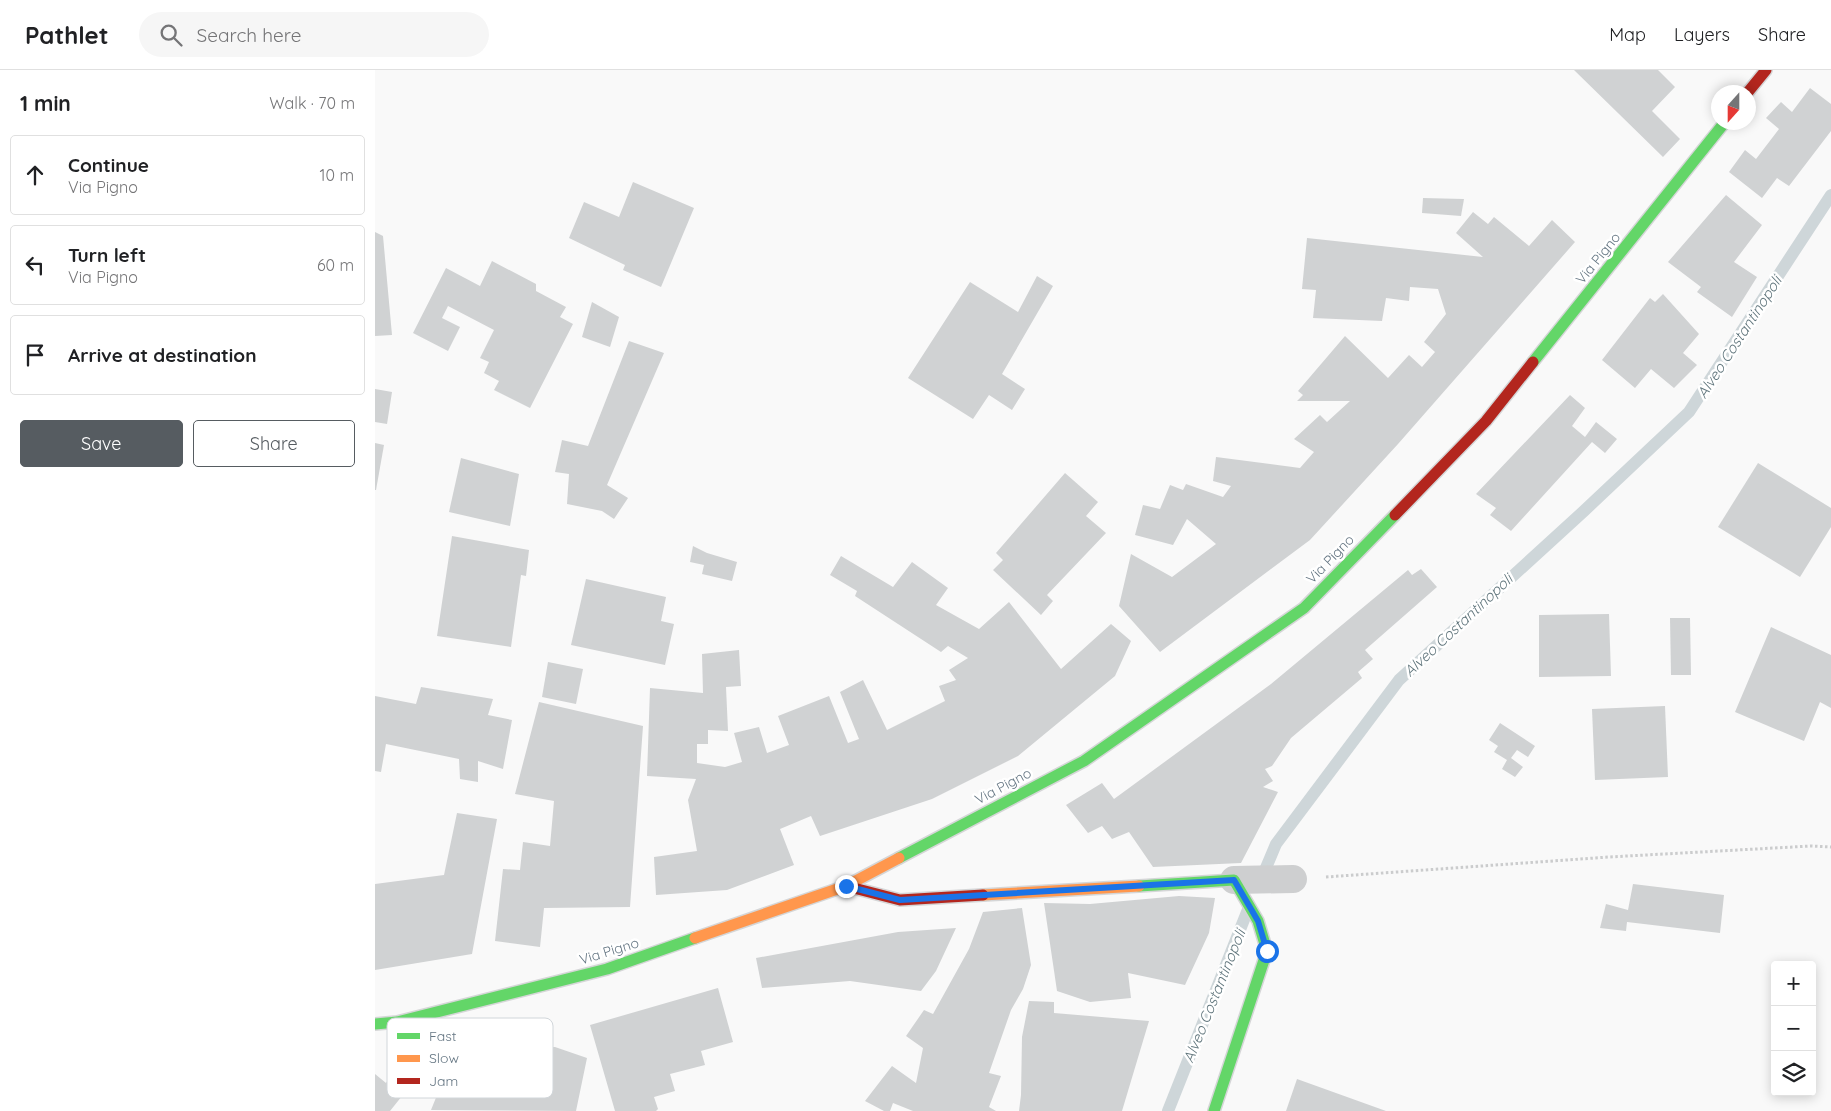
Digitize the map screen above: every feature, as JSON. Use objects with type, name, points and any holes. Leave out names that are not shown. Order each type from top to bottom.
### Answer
[{"type":"street","points":[[1754,85],[1766,70]]},
{"type":"street","name":"Via Pigno","points":[[413,1018],[607,969],[846,886],[1084,761],[1304,608],[1486,422],[1719,130]]},
{"type":"street","points":[[846,886],[900,900],[1234,880],[1293,879]]},
{"type":"street","points":[[1213,1111],[1267,951],[1258,921],[1234,880]]},
{"type":"path","points":[[1293,879],[1609,857],[1811,846],[1831,847]]},
{"type":"building","points":[[1574,70],[1658,70],[1675,87],[1652,111],[1680,139],[1663,157]]},
{"type":"building","points":[[1810,88],[1831,104],[1831,131],[1789,186],[1777,178],[1762,198],[1729,172],[1745,150],[1756,159],[1779,129],[1766,118],[1781,102],[1792,112]]},
{"type":"building","points":[[633,182],[694,208],[661,287],[623,270],[625,265],[569,238],[584,202],[619,217]]},
{"type":"building","points":[[1726,195],[1762,225],[1734,262],[1757,277],[1732,317],[1697,292],[1701,287],[1668,262]]},
{"type":"building","points":[[1423,198],[1464,199],[1461,216],[1422,213]]},
{"type":"building","points":[[1473,212],[1488,224],[1494,217],[1529,246],[1552,220],[1575,242],[1398,444],[1310,540],[1160,652],[1119,606],[1131,554],[1172,577],[1216,544],[1187,519],[1173,545],[1135,535],[1143,505],[1160,509],[1170,485],[1183,490],[1186,484],[1223,497],[1231,486],[1213,481],[1216,457],[1300,468],[1314,452],[1294,439],[1320,415],[1327,422],[1350,401],[1297,401],[1303,395],[1298,391],[1345,336],[1388,378],[1409,355],[1422,367],[1435,352],[1424,342],[1446,314],[1438,289],[1410,287],[1409,301],[1386,298],[1382,321],[1313,318],[1316,290],[1302,289],[1307,238],[1483,257],[1456,233]]},
{"type":"building","points":[[375,232],[383,236],[392,335],[375,336]]},
{"type":"building","points":[[492,261],[536,284],[536,291],[566,307],[560,317],[573,324],[530,408],[494,390],[499,381],[484,373],[489,362],[480,358],[494,330],[448,306],[442,318],[460,327],[448,351],[413,333],[446,268],[480,286]]},
{"type":"building","points":[[1037,276],[1053,286],[1002,374],[1025,389],[1012,410],[989,395],[973,419],[908,378],[970,282],[1018,312]]},
{"type":"building","points":[[1663,294],[1699,334],[1683,353],[1697,365],[1674,388],[1651,369],[1635,388],[1602,360],[1650,298],[1655,302]]},
{"type":"building","points":[[592,302],[619,317],[610,347],[582,337]]},
{"type":"building","points":[[629,341],[664,353],[607,485],[628,498],[614,519],[602,511],[567,504],[569,474],[555,472],[562,440],[588,446]]},
{"type":"building","points":[[375,389],[392,392],[387,424],[375,422]]},
{"type":"building","points":[[1570,395],[1585,408],[1572,426],[1585,437],[1596,422],[1617,439],[1605,453],[1592,442],[1511,531],[1490,515],[1496,508],[1476,494]]},
{"type":"building","points":[[375,443],[384,445],[376,490],[375,490]]},
{"type":"building","points":[[461,458],[519,474],[510,526],[449,512]]},
{"type":"building","points":[[1758,463],[1831,508],[1831,527],[1800,577],[1718,527]]},
{"type":"building","points":[[1065,473],[1098,502],[1086,516],[1106,533],[1047,595],[1053,601],[1041,615],[993,570],[1003,560],[996,553]]},
{"type":"building","points":[[452,536],[529,550],[526,576],[521,575],[511,647],[437,636]]},
{"type":"building","points":[[693,546],[707,553],[737,562],[732,581],[702,574],[704,565],[690,562]]},
{"type":"building","points":[[841,556],[893,587],[912,562],[948,588],[936,605],[979,629],[1009,602],[1061,669],[1111,624],[1131,641],[1115,676],[1018,756],[932,799],[820,836],[811,816],[780,829],[794,865],[727,890],[656,895],[654,857],[697,851],[688,800],[696,779],[647,776],[650,688],[703,693],[702,654],[739,650],[741,686],[726,687],[728,731],[708,730],[708,744],[697,744],[697,763],[725,767],[742,762],[734,733],[759,727],[767,753],[789,745],[778,716],[829,696],[848,743],[859,739],[840,692],[863,680],[887,730],[945,701],[939,686],[956,680],[949,670],[968,658],[948,646],[941,652],[855,596],[857,591],[830,575]]},
{"type":"building","points":[[1421,569],[1437,587],[1365,650],[1373,659],[1358,672],[1362,678],[1291,738],[1272,766],[1265,769],[1273,781],[1263,787],[1278,792],[1241,863],[1153,867],[1129,832],[1112,839],[1102,826],[1088,833],[1066,805],[1102,783],[1114,799],[1271,684],[1408,570],[1412,575]]},
{"type":"building","points":[[586,579],[666,597],[661,621],[674,624],[665,665],[571,645]]},
{"type":"building","points":[[1609,614],[1611,676],[1539,677],[1539,615]]},
{"type":"building","points":[[1670,618],[1690,618],[1691,675],[1671,675]]},
{"type":"building","points":[[1771,627],[1831,655],[1831,708],[1820,702],[1804,741],[1735,712]]},
{"type":"building","points":[[548,662],[583,669],[576,704],[542,697]]},
{"type":"building","points":[[421,687],[493,699],[488,715],[512,720],[503,769],[478,761],[478,782],[460,779],[459,759],[386,744],[381,772],[375,771],[375,696],[416,704]]},
{"type":"building","points":[[539,702],[643,726],[630,907],[544,908],[540,947],[495,941],[503,869],[520,870],[523,842],[550,846],[554,801],[515,794]]},
{"type":"building","points":[[1665,706],[1668,777],[1595,780],[1592,709]]},
{"type":"building","points":[[1500,723],[1535,746],[1528,757],[1517,750],[1511,758],[1523,767],[1515,777],[1502,769],[1507,760],[1494,752],[1498,746],[1489,740]]},
{"type":"building","points":[[457,813],[497,819],[472,954],[375,970],[375,884],[444,875]]},
{"type":"building","points":[[1633,884],[1724,895],[1720,933],[1627,922],[1626,931],[1600,928],[1606,904],[1628,910]]},
{"type":"building","points":[[1179,896],[1215,898],[1209,933],[1185,985],[1128,973],[1131,998],[1090,1002],[1057,991],[1044,903],[1090,904]]},
{"type":"building","points":[[1022,908],[1031,965],[1023,989],[1011,1010],[989,1073],[1001,1076],[989,1107],[996,1111],[913,1111],[893,1103],[890,1111],[884,1111],[865,1101],[892,1066],[916,1083],[923,1048],[906,1036],[924,1010],[933,1014],[969,949],[983,912]]},
{"type":"building","points":[[956,928],[936,971],[921,991],[850,981],[762,988],[756,958],[898,932]]},
{"type":"building","points":[[718,988],[733,1042],[701,1051],[705,1065],[670,1074],[675,1091],[654,1097],[658,1109],[656,1111],[615,1111],[590,1025]]},
{"type":"building","points":[[1029,1001],[1054,1002],[1054,1013],[1149,1021],[1122,1111],[1019,1111],[1022,1037]]},
{"type":"building","points":[[553,1047],[587,1058],[576,1111],[431,1110],[436,1098],[553,1098]]},
{"type":"building","points":[[375,1074],[386,1083],[387,1081],[387,1098],[400,1098],[390,1111],[375,1111]]},
{"type":"building","points":[[1297,1079],[1386,1111],[1286,1111]]},
{"type":"waterway","name":"Alveo Costantinopoli","points":[[1260,882],[1276,844],[1399,680],[1689,412],[1831,195]]},
{"type":"waterway","name":"Alveo Costantinopoli","points":[[1168,1111],[1249,907]]},
{"type":"traffic: fast","points":[[1533,362],[1719,130]]},
{"type":"traffic: fast","points":[[899,858],[1084,761],[1304,608],[1395,515]]},
{"type":"traffic: fast","points":[[1139,886],[1234,880],[1258,921],[1267,951],[1214,1111]]},
{"type":"traffic: fast","points":[[413,1018],[607,969],[695,938]]},
{"type":"traffic: fast","points":[[375,1024],[387,1023]]},
{"type":"traffic: slow","points":[[695,938],[846,886],[899,858]]},
{"type":"traffic: slow","points":[[983,895],[1139,886]]},
{"type":"traffic: jam","points":[[1754,85],[1766,70]]},
{"type":"traffic: jam","points":[[1395,515],[1486,421],[1533,362]]},
{"type":"traffic: jam","points":[[846,886],[900,900],[983,895]]},
{"type":"route","points":[[846,886],[900,900],[1234,880],[1258,921],[1267,951]]}]
